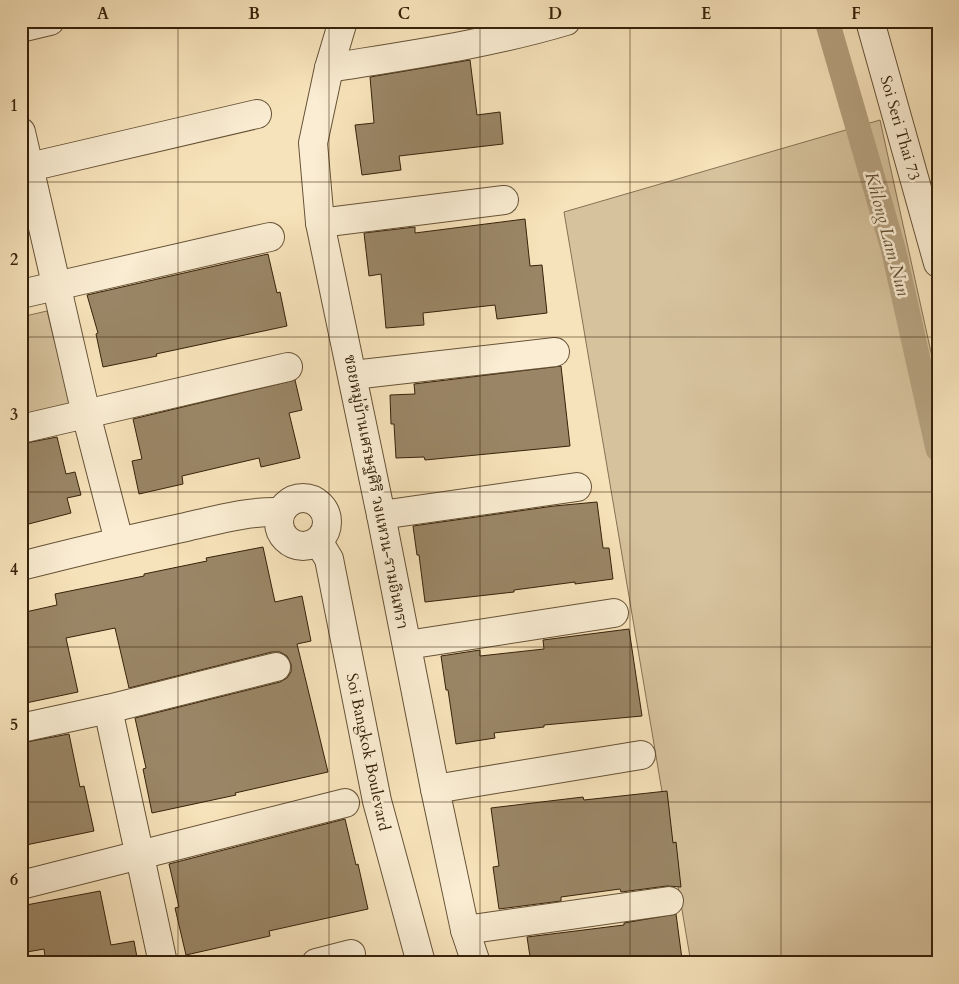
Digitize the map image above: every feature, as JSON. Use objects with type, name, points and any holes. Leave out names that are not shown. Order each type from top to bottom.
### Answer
[{"type":"street","points":[[21,28],[50,21]]},
{"type":"street","name":"ซอยหมู่บ้านเศรษฐศิริ วงแหวน-รามอินทรา","points":[[344,21],[330,68],[313,143],[320,223],[381,514],[435,789],[466,930],[476,963]]},
{"type":"street","name":"Soi Seri Thai 73","points":[[870,21],[938,263]]},
{"type":"street","points":[[330,68],[452,48],[552,23]]},
{"type":"street","points":[[25,168],[257,114]]},
{"type":"street","points":[[21,132],[25,168],[57,286],[86,414],[119,541]]},
{"type":"street","points":[[320,223],[504,200]]},
{"type":"street","points":[[21,294],[270,237]]},
{"type":"street","points":[[352,375],[555,352]]},
{"type":"street","points":[[21,428],[288,368]]},
{"type":"street","points":[[381,514],[577,486]]},
{"type":"street","points":[[298,498],[314,500],[320,505],[327,519],[324,535],[311,545],[295,546],[282,535],[278,520],[280,512],[291,500],[298,498]]},
{"type":"street","points":[[21,566],[119,541],[260,511],[280,512]]},
{"type":"street","name":"Soi Bangkok Boulevard","points":[[318,541],[329,559],[377,800],[421,963]]},
{"type":"street","points":[[407,645],[614,613]]},
{"type":"street","points":[[21,728],[108,709],[276,667]]},
{"type":"street","points":[[108,709],[164,963]]},
{"type":"street","points":[[435,789],[641,755]]},
{"type":"street","points":[[21,884],[345,803]]},
{"type":"street","points":[[466,930],[669,901]]},
{"type":"street","points":[[316,963],[351,954]]},
{"type":"shaded area","points":[[880,120],[938,384],[938,963],[691,963],[564,212]]},
{"type":"shaded area","points":[[47,311],[71,406],[21,418],[21,317]]},
{"type":"building","points":[[470,60],[477,115],[500,112],[503,144],[399,156],[401,170],[362,175],[355,125],[374,123],[370,77]]},
{"type":"building","points":[[525,219],[530,266],[542,265],[547,313],[497,319],[495,305],[423,313],[424,325],[386,328],[381,274],[369,276],[364,233],[415,227],[415,233]]},
{"type":"building","points":[[268,254],[277,293],[280,292],[287,326],[103,367],[96,334],[98,333],[87,295]]},
{"type":"building","points":[[561,366],[570,446],[425,460],[424,457],[396,458],[394,424],[391,424],[390,395],[415,394],[414,384]]},
{"type":"building","points":[[295,380],[302,410],[289,413],[300,458],[261,467],[259,458],[182,476],[183,484],[139,494],[132,461],[142,459],[133,419]]},
{"type":"building","points":[[57,437],[66,474],[75,472],[81,495],[67,498],[71,513],[21,526],[21,444]]},
{"type":"building","points":[[597,502],[603,548],[609,548],[613,579],[575,584],[575,582],[514,590],[514,592],[425,602],[413,526],[554,506]]},
{"type":"building","points":[[263,547],[275,602],[302,596],[311,641],[297,644],[328,772],[235,793],[236,795],[152,813],[143,769],[146,768],[135,718],[280,682],[287,678],[291,672],[291,664],[287,656],[280,652],[272,652],[129,688],[115,628],[66,638],[78,692],[21,704],[21,613],[57,605],[55,594],[144,576],[144,574],[207,561],[206,558]]},
{"type":"building","points":[[629,629],[642,716],[544,725],[544,727],[494,733],[495,738],[456,744],[441,656],[480,650],[480,656],[544,649],[543,640]]},
{"type":"building","points":[[69,734],[80,787],[84,786],[94,831],[21,846],[21,743]]},
{"type":"building","points":[[667,791],[673,843],[676,842],[681,887],[667,886],[621,892],[620,889],[561,897],[561,901],[499,909],[493,867],[499,866],[491,808],[583,797],[584,800]]},
{"type":"building","points":[[345,819],[368,909],[269,931],[270,936],[186,955],[175,908],[179,907],[169,864]]},
{"type":"building","points":[[100,891],[111,945],[134,941],[138,963],[46,963],[44,949],[21,953],[21,906]]},
{"type":"building","points":[[676,914],[682,959],[655,963],[531,963],[527,937],[624,925],[624,923]]},
{"type":"waterway","name":"Khlong Lam Nun","points":[[827,21],[893,248],[938,449]]}]
